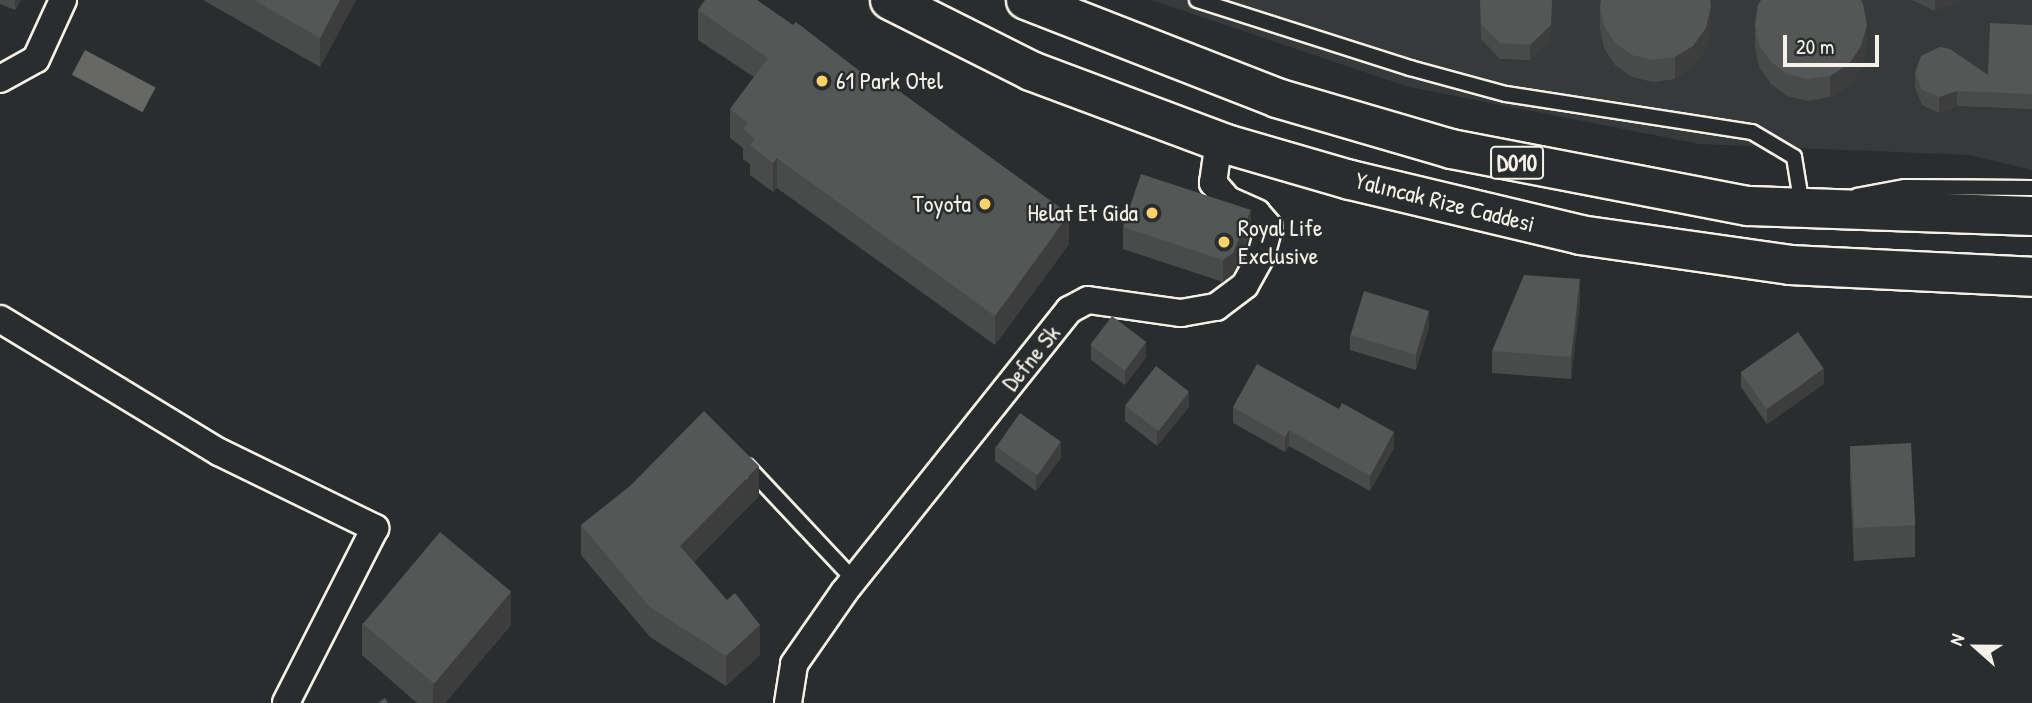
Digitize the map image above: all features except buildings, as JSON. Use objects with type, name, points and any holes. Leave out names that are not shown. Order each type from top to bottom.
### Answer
[{"type":"highway","name":"Yalıncak Rize Caddesi","points":[[890,0],[1031,71],[1219,141],[1350,180],[1580,235],[1790,265],[2032,276]]},
{"type":"highway","name":"D010","points":[[1026,0],[1278,98],[1451,149],[1735,203],[1803,209],[2032,216]]},
{"type":"street","points":[[0,79],[36,59],[63,0]]},
{"type":"street","name":"Defne Sk","points":[[788,703],[794,664],[854,580],[1069,310],[1088,300],[1181,313],[1216,307],[1245,285],[1261,256],[1269,228],[1257,213],[1227,200],[1213,183],[1219,141]]},
{"type":"street","points":[[0,319],[219,452],[375,528],[286,703]]},
{"type":"lane","points":[[1197,0],[1410,68],[1506,94],[1752,132],[1794,157],[1803,209],[1888,188],[2032,188]]},
{"type":"lane","points":[[734,452],[854,580]]},
{"type":"shaded area","points":[[1151,0],[2032,0],[2032,170],[1970,155],[1699,144],[1409,87]]},
{"type":"shaded area","points":[[85,50],[156,88],[142,112],[72,75]]},
{"type":"place","name":"61 Park Otel","points":[[822,81]]},
{"type":"place","name":"Toyota","points":[[985,204]]},
{"type":"place","name":"Helat Et Gida","points":[[1152,213]]},
{"type":"place","name":"Royal Life Exclusive","points":[[1224,242]]}]
